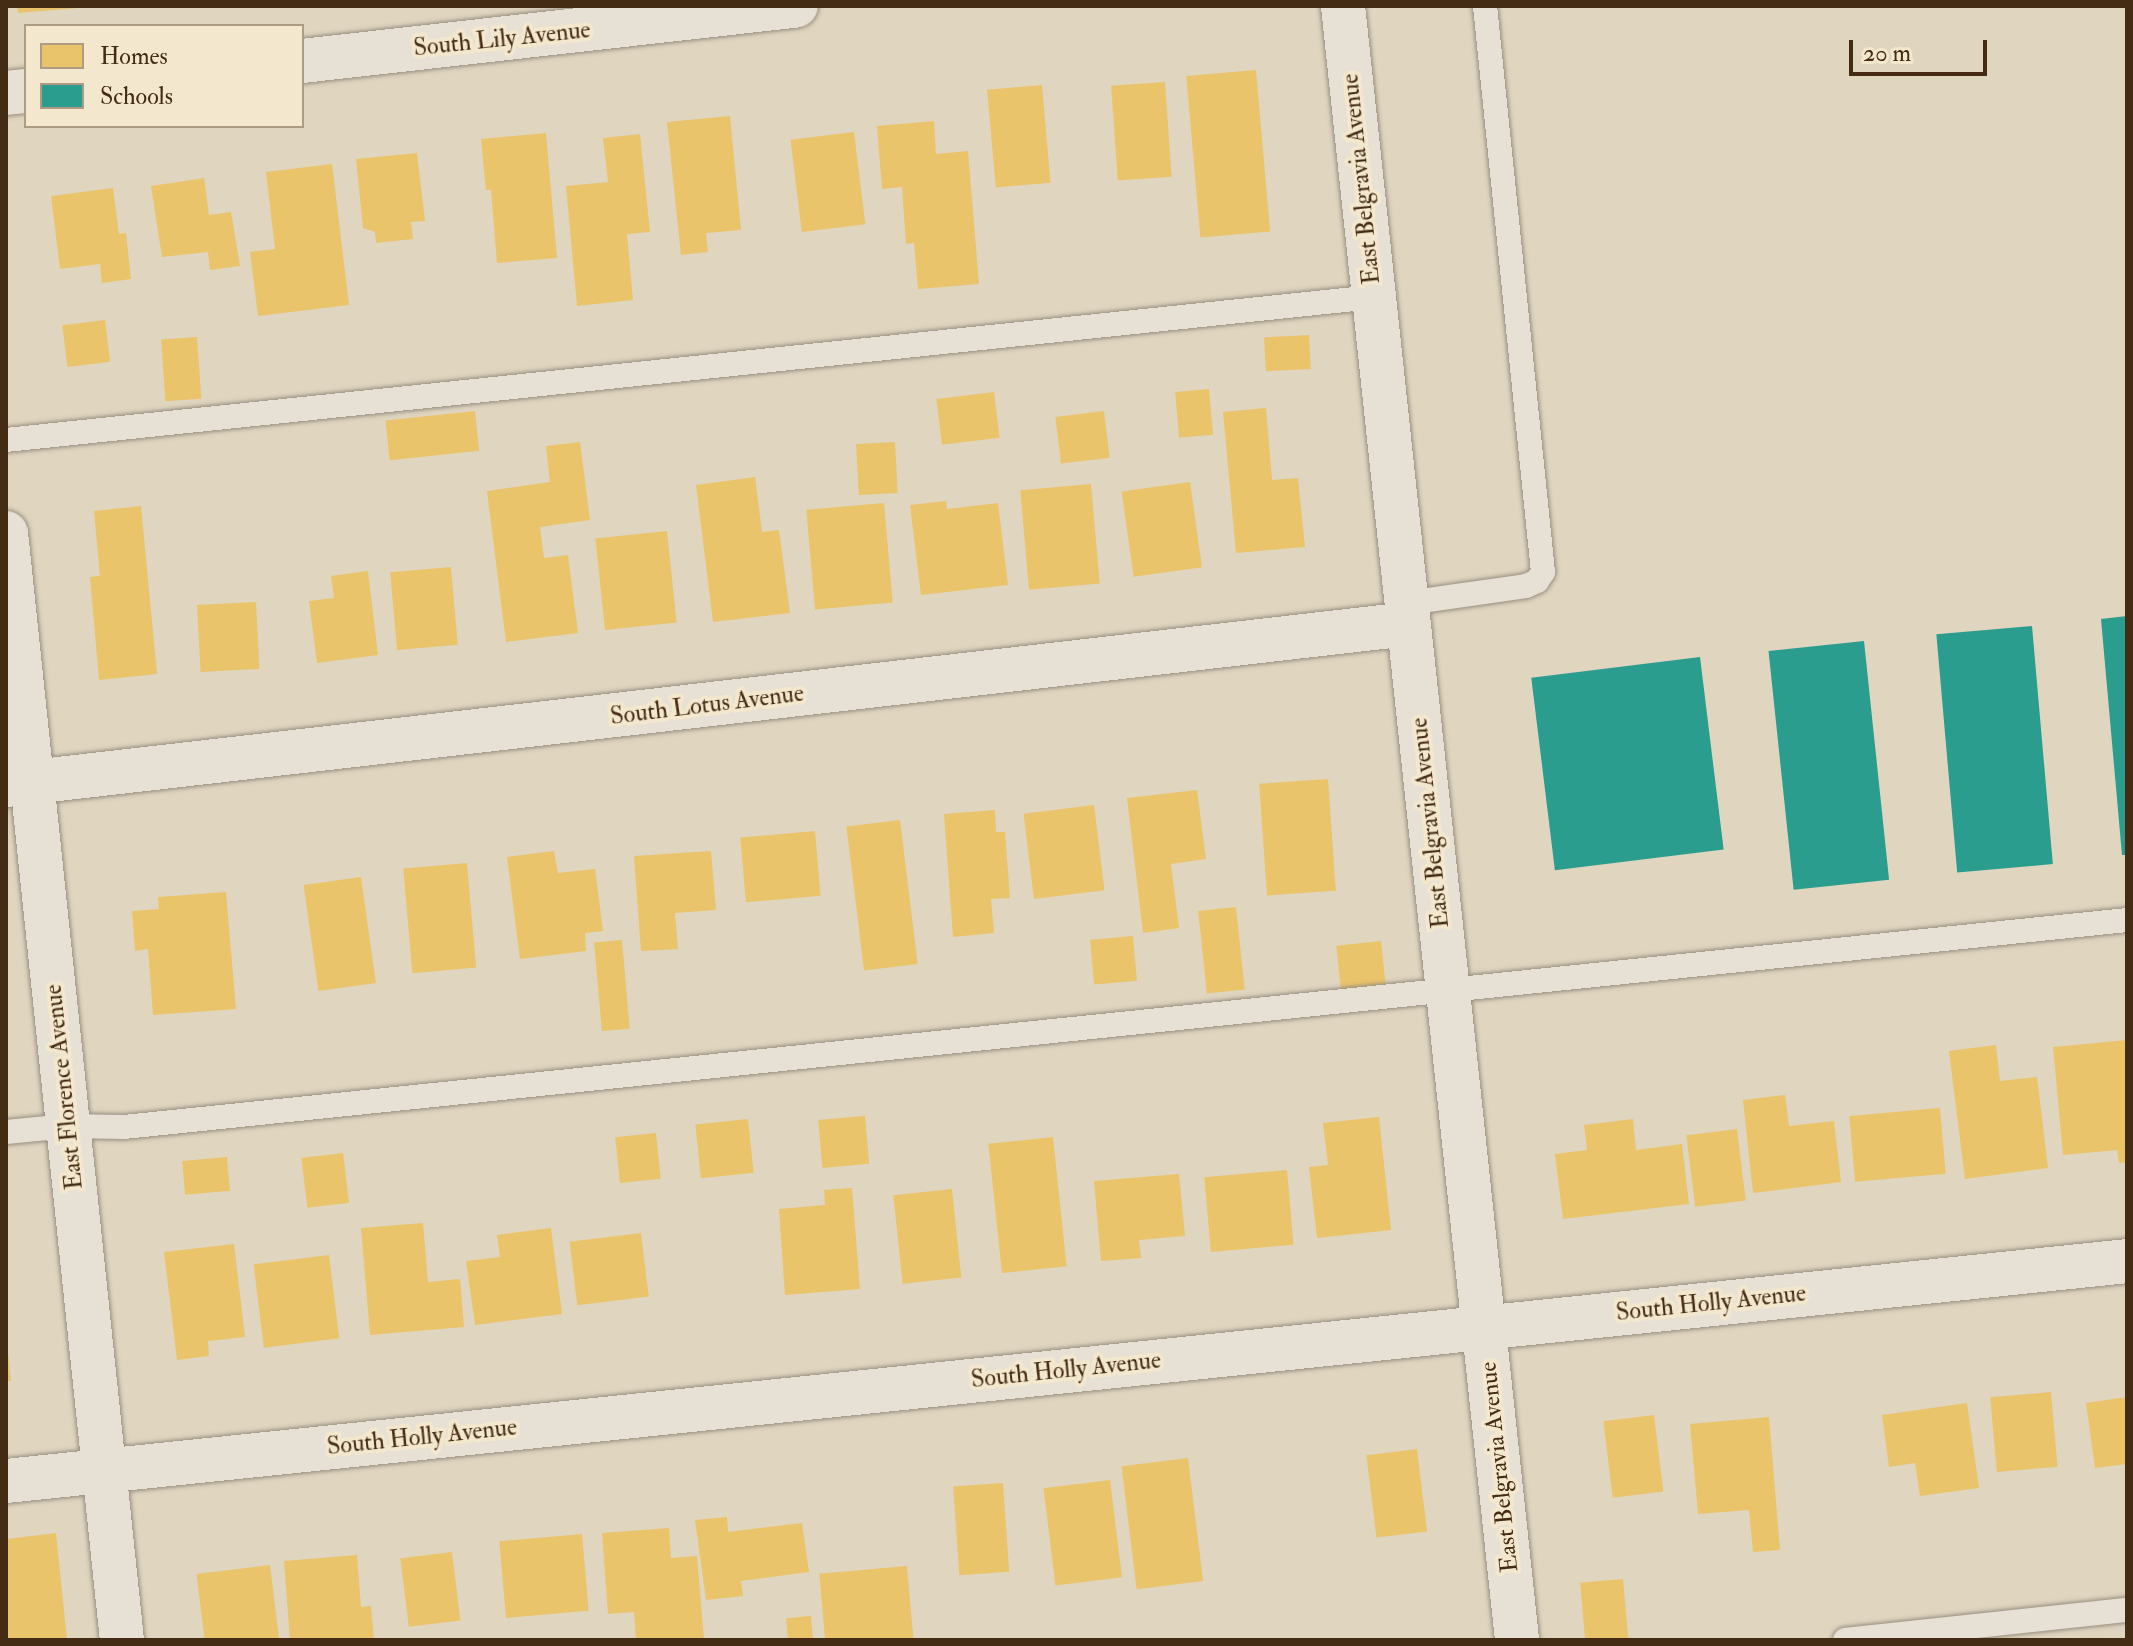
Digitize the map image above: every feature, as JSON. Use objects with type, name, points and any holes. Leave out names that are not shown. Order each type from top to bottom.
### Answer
[{"type":"street","name":"South Lily Avenue","points":[[304,61],[796,6]]},
{"type":"street","name":"East Belgravia Avenue","points":[[1343,6],[1517,1640]]},
{"type":"street","name":"East Florence Avenue","points":[[6,533],[19,784],[68,1126],[122,1640]]},
{"type":"street","name":"South Lotus Avenue","points":[[19,784],[1408,614]]},
{"type":"street","name":"South Holly Avenue","points":[[6,1481],[2127,1261]]},
{"type":"lane","points":[[1408,614],[1526,586],[1537,581],[1543,572],[1485,6]]},
{"type":"lane","points":[[6,440],[1374,297]]},
{"type":"lane","points":[[6,1132],[68,1126],[124,1127],[2127,920]]},
{"type":"lane","points":[[1845,1640],[2127,1610]]},
{"type":"building: Homes","points":[[17,6],[78,6],[78,8],[18,13]]},
{"type":"building: Homes","points":[[1256,70],[1270,231],[1200,237],[1186,76]]},
{"type":"building: Homes","points":[[1165,82],[1172,177],[1118,181],[1111,86]]},
{"type":"building: Homes","points":[[1042,85],[1051,183],[996,187],[987,90]]},
{"type":"building: Homes","points":[[730,116],[741,230],[706,233],[708,252],[681,255],[667,122]]},
{"type":"building: Homes","points":[[934,121],[936,154],[968,151],[979,284],[918,289],[914,243],[906,244],[902,187],[882,189],[877,126]]},
{"type":"building: Homes","points":[[854,132],[865,224],[802,232],[790,140]]},
{"type":"building: Homes","points":[[546,133],[557,258],[497,263],[491,190],[486,190],[481,139]]},
{"type":"building: Homes","points":[[640,134],[650,232],[627,234],[633,300],[577,306],[566,186],[608,182],[603,138]]},
{"type":"building: Homes","points":[[417,153],[425,221],[411,222],[413,239],[376,243],[375,232],[363,228],[356,159]]},
{"type":"building: Homes","points":[[332,164],[349,305],[258,316],[250,252],[275,249],[266,172]]},
{"type":"building: Homes","points":[[204,178],[209,215],[231,212],[240,266],[210,270],[208,252],[162,257],[151,186]]},
{"type":"building: Homes","points":[[113,188],[119,234],[126,233],[131,279],[102,283],[100,264],[60,269],[51,196]]},
{"type":"building: Homes","points":[[105,320],[110,362],[67,367],[62,325]]},
{"type":"building: Homes","points":[[1309,335],[1311,369],[1266,371],[1264,337]]},
{"type":"building: Homes","points":[[197,337],[201,399],[165,401],[161,340]]},
{"type":"building: Homes","points":[[1209,389],[1213,435],[1179,438],[1175,392]]},
{"type":"building: Homes","points":[[994,392],[1000,438],[942,445],[936,399]]},
{"type":"building: Homes","points":[[1266,408],[1272,480],[1298,478],[1305,547],[1236,553],[1223,412]]},
{"type":"building: Homes","points":[[475,411],[479,451],[390,460],[385,420]]},
{"type":"building: Homes","points":[[1104,411],[1110,458],[1061,464],[1055,417]]},
{"type":"building: Homes","points":[[580,442],[590,520],[540,527],[544,558],[568,555],[578,633],[506,642],[487,491],[550,482],[546,446]]},
{"type":"building: Homes","points":[[895,442],[898,493],[859,495],[856,444]]},
{"type":"building: Homes","points":[[755,477],[762,532],[779,530],[790,613],[713,622],[696,485]]},
{"type":"building: Homes","points":[[1190,482],[1202,567],[1134,577],[1122,492]]},
{"type":"building: Homes","points":[[1091,484],[1100,584],[1029,590],[1020,490]]},
{"type":"building: Homes","points":[[946,501],[947,509],[998,503],[1008,585],[921,595],[910,505]]},
{"type":"building: Homes","points":[[884,503],[893,603],[815,609],[806,510]]},
{"type":"building: Homes","points":[[141,506],[157,674],[99,680],[90,577],[100,576],[94,511]]},
{"type":"building: Homes","points":[[667,531],[677,622],[605,630],[595,539]]},
{"type":"building: Homes","points":[[451,567],[458,645],[397,650],[390,572]]},
{"type":"building: Homes","points":[[368,571],[378,655],[317,663],[309,601],[334,598],[331,576]]},
{"type":"building: Homes","points":[[256,602],[260,669],[201,672],[197,605]]},
{"type":"building: Homes","points":[[1328,779],[1336,891],[1267,896],[1259,784]]},
{"type":"building: Homes","points":[[1197,790],[1206,859],[1171,864],[1179,928],[1143,933],[1127,798]]},
{"type":"building: Homes","points":[[1094,805],[1104,890],[1034,899],[1024,814]]},
{"type":"building: Homes","points":[[995,810],[996,832],[1005,832],[1010,898],[991,899],[994,933],[953,937],[944,814]]},
{"type":"building: Homes","points":[[900,820],[918,964],[864,971],[846,827]]},
{"type":"building: Homes","points":[[815,831],[821,896],[746,902],[740,838]]},
{"type":"building: Homes","points":[[554,851],[558,873],[595,869],[603,931],[585,933],[586,951],[520,959],[507,857]]},
{"type":"building: Homes","points":[[711,851],[716,910],[675,913],[678,949],[641,951],[634,856]]},
{"type":"building: Homes","points":[[467,863],[476,968],[412,973],[403,869]]},
{"type":"building: Homes","points":[[361,877],[376,983],[318,991],[304,885]]},
{"type":"building: Homes","points":[[226,892],[236,1009],[153,1015],[148,949],[135,951],[132,911],[159,909],[158,897]]},
{"type":"building: Homes","points":[[1236,907],[1245,990],[1207,994],[1198,911]]},
{"type":"building: Homes","points":[[1133,936],[1137,981],[1094,985],[1090,940]]},
{"type":"building: Homes","points":[[622,940],[630,1029],[602,1031],[594,942]]},
{"type":"building: Homes","points":[[1381,941],[1386,987],[1341,991],[1336,946]]},
{"type":"building: Homes","points":[[2127,1040],[2127,1162],[2119,1163],[2117,1150],[2063,1155],[2053,1047]]},
{"type":"building: Homes","points":[[1996,1045],[2000,1081],[2037,1077],[2048,1168],[1965,1179],[1949,1051]]},
{"type":"building: Homes","points":[[1785,1095],[1789,1126],[1834,1121],[1841,1182],[1753,1193],[1743,1100]]},
{"type":"building: Homes","points":[[1940,1108],[1946,1174],[1855,1182],[1849,1116]]},
{"type":"building: Homes","points":[[865,1116],[869,1164],[822,1168],[818,1120]]},
{"type":"building: Homes","points":[[1379,1117],[1391,1230],[1317,1238],[1309,1167],[1328,1165],[1323,1123]]},
{"type":"building: Homes","points":[[748,1119],[754,1173],[701,1178],[695,1125]]},
{"type":"building: Homes","points":[[1633,1119],[1636,1150],[1682,1144],[1689,1204],[1563,1219],[1555,1154],[1587,1150],[1584,1125]]},
{"type":"building: Homes","points":[[1737,1129],[1746,1200],[1695,1207],[1686,1135]]},
{"type":"building: Homes","points":[[656,1133],[661,1179],[620,1183],[615,1137]]},
{"type":"building: Homes","points":[[1053,1137],[1067,1266],[1002,1273],[988,1144]]},
{"type":"building: Homes","points":[[343,1153],[349,1203],[307,1208],[301,1158]]},
{"type":"building: Homes","points":[[227,1157],[230,1191],[185,1195],[182,1161]]},
{"type":"building: Homes","points":[[1287,1170],[1294,1245],[1211,1252],[1204,1177]]},
{"type":"building: Homes","points":[[1179,1174],[1185,1236],[1139,1240],[1141,1258],[1101,1261],[1094,1181]]},
{"type":"building: Homes","points":[[852,1188],[860,1289],[785,1295],[779,1209],[825,1205],[824,1190]]},
{"type":"building: Homes","points":[[952,1189],[961,1278],[903,1284],[893,1195]]},
{"type":"building: Homes","points":[[423,1223],[428,1282],[460,1279],[464,1327],[370,1335],[361,1228]]},
{"type":"building: Homes","points":[[551,1228],[562,1314],[475,1325],[466,1261],[500,1257],[497,1235]]},
{"type":"building: Homes","points":[[641,1233],[649,1297],[577,1305],[570,1242]]},
{"type":"building: Homes","points":[[234,1244],[245,1337],[208,1341],[209,1356],[177,1360],[164,1252]]},
{"type":"building: Homes","points":[[329,1255],[339,1338],[264,1348],[254,1264]]},
{"type":"building: Homes","points":[[6,1332],[11,1381],[6,1381]]},
{"type":"building: Homes","points":[[2051,1392],[2058,1467],[1997,1472],[1990,1397]]},
{"type":"building: Homes","points":[[2127,1397],[2127,1464],[2095,1468],[2086,1403]]},
{"type":"building: Homes","points":[[1967,1403],[1979,1488],[1920,1496],[1915,1463],[1889,1467],[1882,1415]]},
{"type":"building: Homes","points":[[1654,1415],[1663,1491],[1613,1498],[1603,1421]]},
{"type":"building: Homes","points":[[1769,1417],[1780,1550],[1753,1552],[1749,1510],[1698,1514],[1690,1424]]},
{"type":"building: Homes","points":[[1417,1449],[1427,1531],[1376,1538],[1366,1455]]},
{"type":"building: Homes","points":[[1188,1458],[1203,1581],[1137,1589],[1121,1466]]},
{"type":"building: Homes","points":[[1110,1480],[1122,1577],[1055,1585],[1043,1488]]},
{"type":"building: Homes","points":[[1003,1483],[1009,1572],[959,1575],[953,1486]]},
{"type":"building: Homes","points":[[727,1517],[728,1532],[802,1523],[809,1572],[741,1581],[743,1596],[706,1600],[695,1520]]},
{"type":"building: Homes","points":[[669,1528],[671,1558],[697,1556],[704,1640],[636,1640],[634,1612],[608,1614],[602,1533]]},
{"type":"building: Homes","points":[[56,1533],[67,1640],[6,1640],[6,1539]]},
{"type":"building: Homes","points":[[582,1534],[589,1611],[506,1618],[499,1541]]},
{"type":"building: Homes","points":[[452,1552],[460,1620],[409,1627],[400,1558]]},
{"type":"building: Homes","points":[[357,1555],[361,1607],[371,1606],[374,1640],[290,1640],[284,1561]]},
{"type":"building: Homes","points":[[270,1565],[279,1640],[205,1640],[197,1574]]},
{"type":"building: Homes","points":[[907,1566],[913,1640],[825,1640],[819,1574]]},
{"type":"building: Homes","points":[[1623,1579],[1628,1639],[1585,1640],[1580,1583]]},
{"type":"building: Homes","points":[[811,1616],[813,1640],[788,1640],[786,1618]]},
{"type":"building: Schools","points":[[2127,616],[2127,855],[2122,855],[2101,619]]},
{"type":"building: Schools","points":[[2032,626],[2053,864],[1957,872],[1936,634]]},
{"type":"building: Schools","points":[[1864,641],[1889,880],[1794,890],[1769,651]]},
{"type":"building: Schools","points":[[1700,657],[1724,850],[1555,870],[1531,678]]}]
